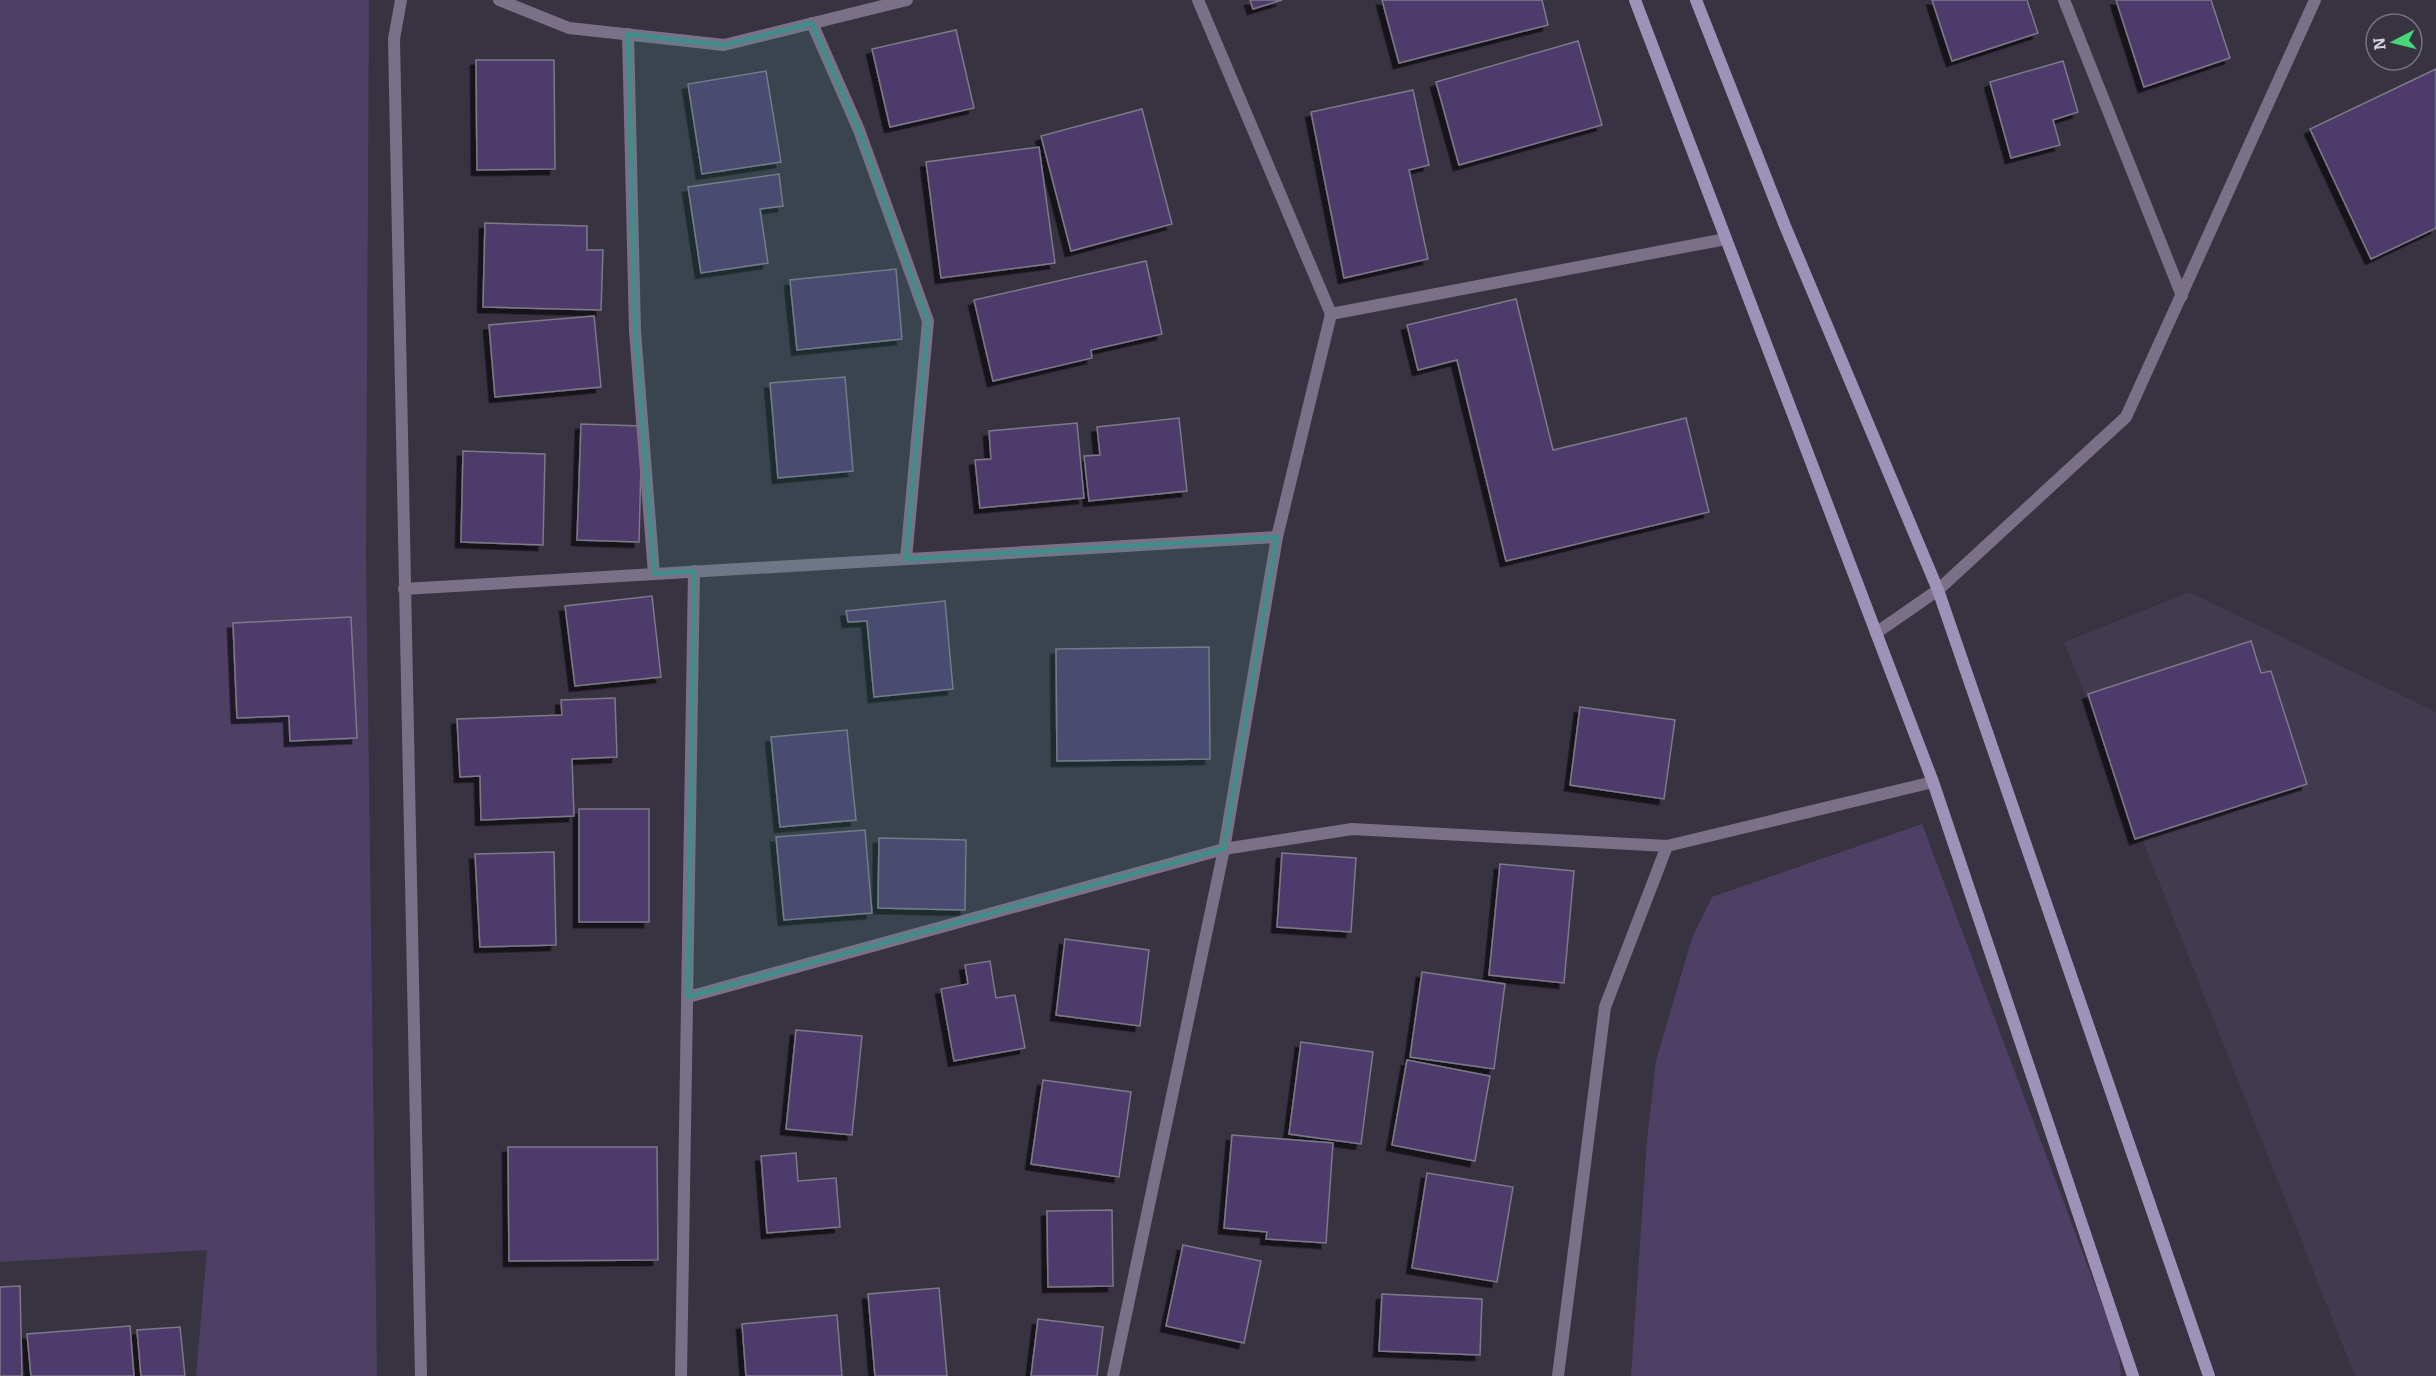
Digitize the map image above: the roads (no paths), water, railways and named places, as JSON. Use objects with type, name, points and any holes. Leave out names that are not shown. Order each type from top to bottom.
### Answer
[{"type":"main road","points":[[1635,0],[1933,782],[2133,1376]]},
{"type":"main road","points":[[1696,0],[1785,226],[1938,590],[2209,1376]]},
{"type":"street","points":[[401,0],[394,39],[421,1376]]},
{"type":"street","points":[[499,0],[569,28],[724,45],[907,0]]},
{"type":"street","points":[[1113,1376],[1224,849],[1277,537],[1331,314],[1198,0]]},
{"type":"street","points":[[2064,0],[2182,296]]},
{"type":"street","points":[[1876,633],[1938,590],[2126,417],[2315,0]]},
{"type":"street","points":[[812,23],[858,130],[928,321],[906,559]]},
{"type":"street","points":[[628,34],[635,331],[654,574]]},
{"type":"street","points":[[1331,314],[1726,239]]},
{"type":"street","points":[[404,588],[1277,537]]},
{"type":"street","points":[[681,1376],[694,571]]},
{"type":"street","points":[[688,997],[1224,849],[1352,829],[1667,846],[1933,782]]},
{"type":"street","points":[[1558,1376],[1605,1007],[1667,846]]}]
